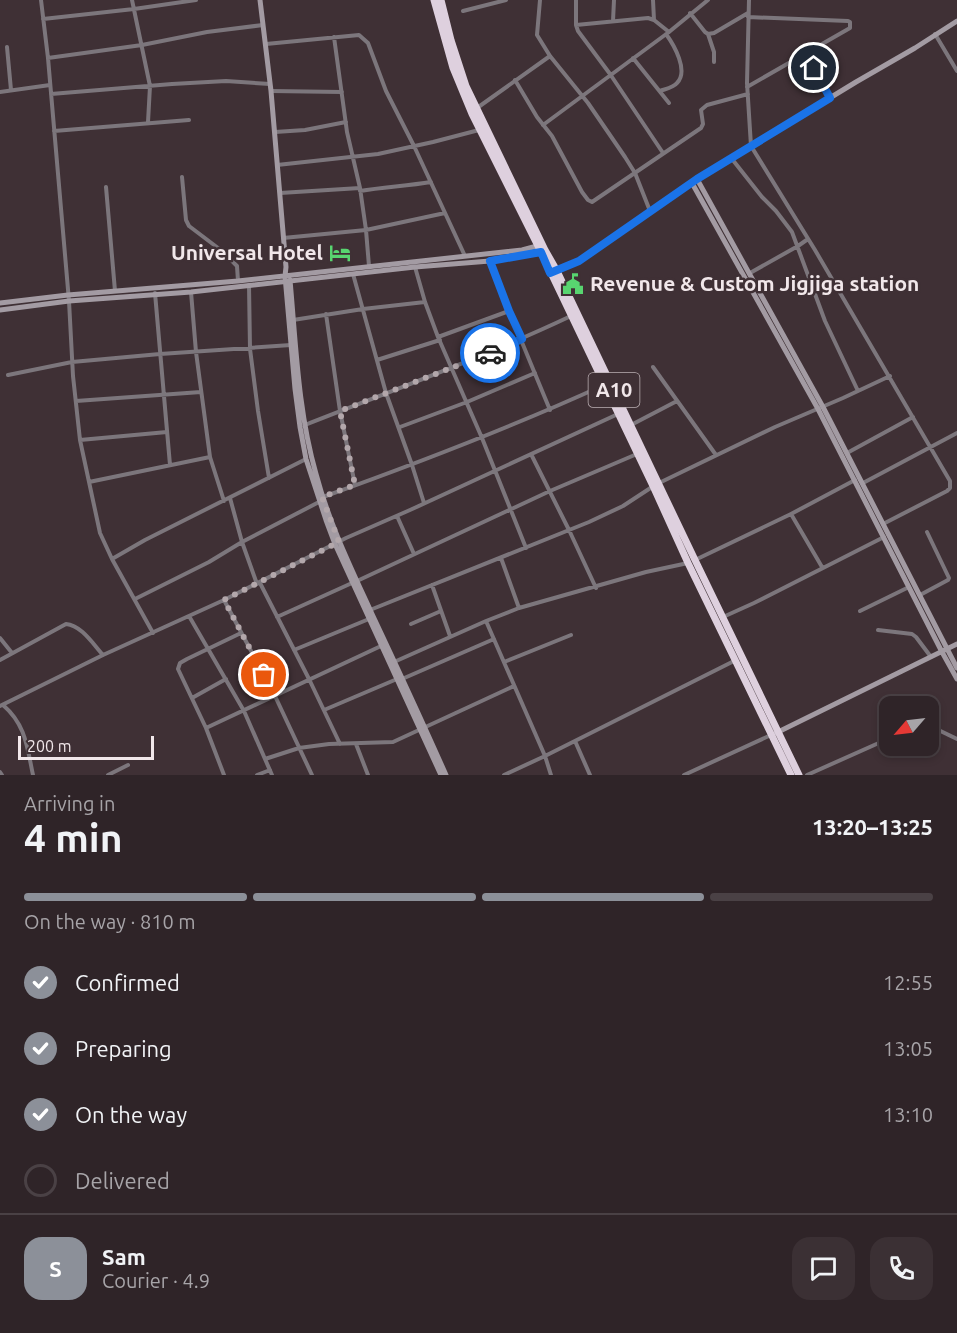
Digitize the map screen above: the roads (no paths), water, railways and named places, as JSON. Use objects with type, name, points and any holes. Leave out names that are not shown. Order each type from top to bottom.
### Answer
[{"type":"highway","name":"A10","points":[[434,0],[460,89],[479,130],[542,248]]},
{"type":"highway","name":"A10","points":[[441,0],[461,71],[476,108],[542,248],[631,425],[735,660],[799,775]]},
{"type":"highway","name":"A10","points":[[554,272],[571,316],[637,454],[656,485]]},
{"type":"highway","name":"A10","points":[[691,562],[723,617],[775,733],[791,775]]},
{"type":"main road","points":[[260,0],[271,87],[295,389],[321,499]]},
{"type":"main road","points":[[751,146],[957,21]]},
{"type":"main road","points":[[554,272],[579,261],[694,181]]},
{"type":"main road","points":[[694,181],[750,273],[821,408],[909,586],[944,650],[957,668]]},
{"type":"main road","points":[[694,181],[863,483],[920,595],[957,679]]},
{"type":"main road","points":[[0,310],[115,292],[191,292],[369,266],[542,248]]},
{"type":"main road","points":[[0,303],[155,292],[238,281],[353,274],[490,261],[542,248]]},
{"type":"main road","points":[[287,279],[306,459],[337,543],[394,662],[399,679]]},
{"type":"main road","points":[[355,582],[381,646],[446,775]]},
{"type":"main road","points":[[775,733],[957,644]]},
{"type":"main road","points":[[423,729],[441,775]]},
{"type":"street","points":[[41,0],[48,58],[80,440],[100,532],[112,559],[153,633]]},
{"type":"street","points":[[132,0],[150,86],[148,122]]},
{"type":"street","points":[[43,18],[195,0]]},
{"type":"street","points":[[463,11],[506,0]]},
{"type":"street","points":[[540,0],[537,35],[550,56],[582,95],[626,157],[635,172],[650,211]]},
{"type":"street","points":[[576,0],[578,31],[663,153]]},
{"type":"street","points":[[613,21],[614,0]]},
{"type":"street","points":[[653,0],[654,20]]},
{"type":"street","points":[[543,125],[668,33],[708,0]]},
{"type":"street","points":[[749,0],[747,87],[751,146],[890,376],[950,481],[950,488],[947,491],[884,524]]},
{"type":"street","points":[[690,13],[708,34],[714,52],[714,62]]},
{"type":"street","points":[[708,34],[748,15],[850,22],[850,28],[747,87]]},
{"type":"street","points":[[576,25],[648,18],[654,20],[668,33],[680,62],[681,76],[678,82],[660,91]]},
{"type":"street","points":[[48,58],[263,25]]},
{"type":"street","points":[[935,34],[957,72]]},
{"type":"street","points":[[266,44],[359,35],[368,43],[386,91],[465,257]]},
{"type":"street","points":[[334,36],[346,122],[360,189],[369,266]]},
{"type":"street","points":[[7,46],[11,90]]},
{"type":"street","points":[[806,53],[830,98]]},
{"type":"street","points":[[476,108],[550,56]]},
{"type":"street","points":[[633,58],[669,103]]},
{"type":"street","points":[[51,94],[226,81],[342,92]]},
{"type":"street","points":[[515,81],[552,136],[582,192],[592,202],[701,128],[703,124],[701,110],[707,105],[748,94]]},
{"type":"street","points":[[0,92],[50,85]]},
{"type":"street","points":[[54,131],[189,120]]},
{"type":"street","points":[[275,132],[305,130],[346,122]]},
{"type":"street","points":[[277,165],[378,154],[479,130]]},
{"type":"street","points":[[694,181],[751,146]]},
{"type":"street","points":[[732,159],[792,232],[825,321],[858,391]]},
{"type":"street","points":[[182,177],[186,220],[192,229],[222,251],[237,266],[238,281]]},
{"type":"street","points":[[280,193],[399,187],[430,182]]},
{"type":"street","points":[[106,188],[115,292]]},
{"type":"street","points":[[284,238],[366,230],[445,213]]},
{"type":"street","points":[[750,273],[808,239]]},
{"type":"street","points":[[490,261],[550,410]]},
{"type":"street","points":[[415,267],[439,339],[526,548]]},
{"type":"street","points":[[353,274],[386,393],[424,503]]},
{"type":"street","points":[[249,285],[250,349],[269,478]]},
{"type":"street","points":[[155,292],[171,465]]},
{"type":"street","points":[[191,292],[196,352],[210,457],[224,501]]},
{"type":"street","points":[[293,320],[425,302]]},
{"type":"street","points":[[377,360],[439,339],[509,311]]},
{"type":"street","points":[[326,314],[340,411],[355,485]]},
{"type":"street","points":[[302,426],[453,368],[571,316]]},
{"type":"street","points":[[8,375],[72,362],[291,345]]},
{"type":"street","points":[[653,367],[716,455]]},
{"type":"street","points":[[399,427],[467,402],[535,373]]},
{"type":"street","points":[[370,610],[526,548],[623,506],[656,485],[716,455],[890,376]]},
{"type":"street","points":[[135,599],[209,562],[321,499],[482,438],[604,385]]},
{"type":"street","points":[[76,401],[201,392]]},
{"type":"street","points":[[631,425],[677,400]]},
{"type":"street","points":[[33,775],[26,741],[19,723],[1,706],[103,655],[224,600],[337,543],[618,414]]},
{"type":"street","points":[[847,453],[913,417]]},
{"type":"street","points":[[80,440],[167,432]]},
{"type":"street","points":[[863,483],[957,433]]},
{"type":"street","points":[[531,454],[596,588]]},
{"type":"street","points":[[278,617],[550,491],[637,454]]},
{"type":"street","points":[[88,482],[210,457]]},
{"type":"street","points":[[112,559],[306,459]]},
{"type":"street","points":[[394,662],[519,608],[646,572],[691,562],[855,480]]},
{"type":"street","points":[[230,498],[242,542],[258,583],[278,617],[340,744]]},
{"type":"street","points":[[791,514],[822,567]]},
{"type":"street","points":[[397,516],[414,554]]},
{"type":"street","points":[[920,595],[949,578],[927,532]]},
{"type":"street","points":[[723,617],[884,537]]},
{"type":"street","points":[[501,558],[519,608]]},
{"type":"street","points":[[432,585],[450,636]]},
{"type":"street","points":[[860,611],[909,586]]},
{"type":"street","points":[[224,600],[275,696],[312,775]]},
{"type":"street","points":[[411,624],[441,611]]},
{"type":"street","points":[[189,616],[244,711],[271,773],[257,775]]},
{"type":"street","points":[[294,650],[369,619]]},
{"type":"street","points":[[486,621],[551,775]]},
{"type":"street","points":[[0,660],[66,624],[73,624],[78,628],[103,655]]},
{"type":"street","points":[[878,630],[912,634],[931,657]]},
{"type":"street","points":[[224,775],[206,728],[178,669],[180,663],[241,633]]},
{"type":"street","points":[[504,662],[571,635]]},
{"type":"street","points":[[0,638],[12,653]]},
{"type":"street","points":[[324,710],[494,639]]},
{"type":"street","points":[[206,728],[381,646]]},
{"type":"street","points":[[504,775],[735,660]]},
{"type":"street","points":[[192,698],[226,679]]},
{"type":"street","points":[[265,759],[299,747],[393,742],[514,686]]},
{"type":"street","points":[[939,730],[957,739]]},
{"type":"street","points":[[684,775],[775,733]]},
{"type":"street","points":[[575,741],[590,775]]},
{"type":"street","points":[[807,775],[879,743]]},
{"type":"street","points":[[356,744],[369,775]]},
{"type":"street","points":[[108,775],[128,765]]},
{"type":"place","name":"Universal Hotel","points":[[340,253]]},
{"type":"place","name":"Revenue & Custom Jigjiga station","points":[[573,284]]}]
